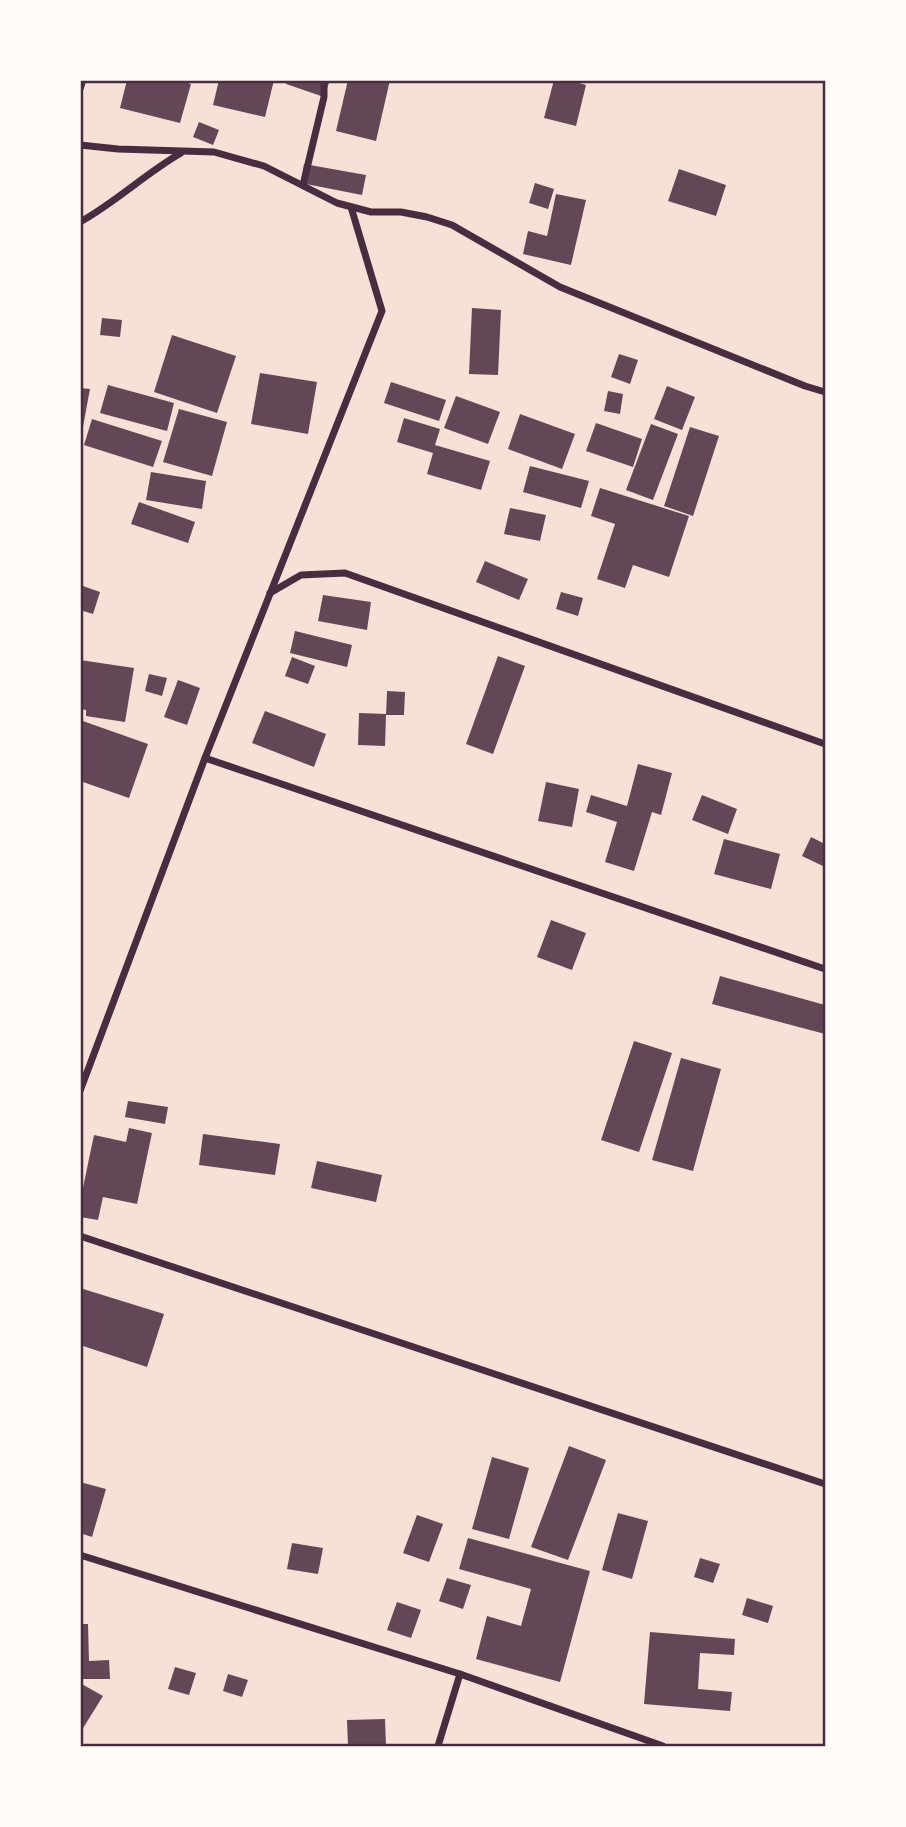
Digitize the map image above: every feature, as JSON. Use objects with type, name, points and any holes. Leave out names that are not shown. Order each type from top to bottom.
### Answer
[{"type":"street","points":[[80,89],[83,80]]},
{"type":"street","points":[[303,185],[324,97],[324,80]]},
{"type":"street","points":[[80,145],[214,152],[264,166],[337,203],[371,212],[401,212],[452,225],[560,287],[825,392]]},
{"type":"street","points":[[80,222],[181,152]]},
{"type":"street","points":[[80,1091],[205,758],[382,311],[351,207]]},
{"type":"street","points":[[270,593],[301,575],[345,573],[825,744]]},
{"type":"street","points":[[205,758],[825,969]]},
{"type":"street","points":[[80,1236],[825,1484]]},
{"type":"street","points":[[80,1555],[460,1674],[663,1746]]},
{"type":"street","points":[[438,1746],[460,1674]]},
{"type":"building","points":[[127,80],[178,80],[191,84],[180,123],[120,108]]},
{"type":"building","points":[[219,80],[274,80],[265,117],[213,105]]},
{"type":"building","points":[[287,80],[330,80],[324,97],[286,84]]},
{"type":"building","points":[[348,80],[390,80],[376,141],[336,131]]},
{"type":"building","points":[[554,80],[569,80],[586,85],[576,126],[544,118]]},
{"type":"building","points":[[199,122],[219,130],[213,145],[193,137]]},
{"type":"building","points":[[304,164],[366,175],[362,195],[301,183]]},
{"type":"building","points":[[679,169],[726,185],[716,216],[668,201]]},
{"type":"building","points":[[535,183],[554,189],[548,209],[529,203]]},
{"type":"building","points":[[556,194],[586,200],[571,265],[523,254],[528,231],[547,236]]},
{"type":"building","points":[[472,308],[501,310],[498,375],[469,374]]},
{"type":"building","points":[[102,318],[122,320],[120,337],[100,335]]},
{"type":"building","points":[[172,335],[236,356],[217,413],[154,392]]},
{"type":"building","points":[[619,354],[638,360],[630,384],[611,377]]},
{"type":"building","points":[[260,373],[317,382],[308,434],[251,424]]},
{"type":"building","points":[[391,382],[446,400],[439,421],[384,403]]},
{"type":"building","points":[[108,385],[174,403],[167,431],[100,413]]},
{"type":"building","points":[[667,386],[695,397],[682,430],[654,419]]},
{"type":"building","points":[[80,388],[90,389],[82,432],[80,432]]},
{"type":"building","points":[[608,391],[623,394],[620,414],[604,411]]},
{"type":"building","points":[[456,396],[500,412],[488,444],[444,428]]},
{"type":"building","points":[[179,409],[227,422],[212,476],[163,462]]},
{"type":"building","points":[[520,414],[575,434],[562,469],[508,449]]},
{"type":"building","points":[[404,418],[440,429],[435,445],[490,461],[481,490],[427,474],[433,453],[397,442]]},
{"type":"building","points":[[92,419],[162,441],[153,467],[84,445]]},
{"type":"building","points":[[596,423],[642,439],[633,467],[586,451]]},
{"type":"building","points":[[651,424],[678,434],[653,500],[626,490]]},
{"type":"building","points":[[690,427],[719,436],[693,516],[664,506]]},
{"type":"building","points":[[530,466],[589,481],[581,508],[523,492]]},
{"type":"building","points":[[151,472],[206,481],[202,509],[146,500]]},
{"type":"building","points":[[600,488],[689,516],[669,577],[633,565],[625,588],[597,579],[615,524],[591,516]]},
{"type":"building","points":[[139,502],[195,522],[188,543],[131,524]]},
{"type":"building","points":[[510,508],[546,515],[540,541],[504,534]]},
{"type":"building","points":[[485,561],[528,579],[519,600],[476,582]]},
{"type":"building","points":[[80,585],[100,592],[93,614],[80,610]]},
{"type":"building","points":[[561,592],[583,598],[578,616],[556,609]]},
{"type":"building","points":[[323,595],[371,602],[367,630],[318,621]]},
{"type":"building","points":[[295,631],[352,645],[347,667],[290,653]]},
{"type":"building","points":[[498,656],[525,666],[493,754],[466,744]]},
{"type":"building","points":[[292,657],[315,666],[308,684],[285,676]]},
{"type":"building","points":[[80,660],[134,668],[125,722],[86,716],[86,710],[80,709]]},
{"type":"building","points":[[149,674],[167,678],[162,696],[145,691]]},
{"type":"building","points":[[178,680],[200,688],[187,725],[164,717]]},
{"type":"building","points":[[387,691],[405,692],[404,715],[386,715]]},
{"type":"building","points":[[265,711],[326,734],[314,767],[252,743]]},
{"type":"building","points":[[359,713],[386,714],[385,746],[358,745]]},
{"type":"building","points":[[80,720],[148,744],[129,798],[80,781]]},
{"type":"building","points":[[638,764],[672,773],[661,815],[652,812],[634,871],[605,862],[617,822],[586,812],[591,795],[627,806]]},
{"type":"building","points":[[546,782],[579,789],[572,827],[538,821]]},
{"type":"building","points":[[702,795],[737,809],[728,834],[692,820]]},
{"type":"building","points":[[811,837],[825,844],[825,867],[802,856]]},
{"type":"building","points":[[724,839],[780,854],[771,889],[714,874]]},
{"type":"building","points":[[551,920],[586,933],[572,970],[537,957]]},
{"type":"building","points":[[720,976],[825,1005],[825,1034],[712,1004]]},
{"type":"building","points":[[634,1041],[672,1053],[639,1152],[601,1140]]},
{"type":"building","points":[[681,1058],[721,1069],[693,1171],[652,1160]]},
{"type":"building","points":[[128,1101],[168,1107],[165,1124],[125,1117]]},
{"type":"building","points":[[129,1128],[152,1133],[137,1204],[103,1197],[98,1220],[80,1217],[80,1202],[94,1135],[126,1142]]},
{"type":"building","points":[[203,1134],[280,1144],[275,1175],[199,1165]]},
{"type":"building","points":[[317,1161],[382,1175],[376,1202],[311,1188]]},
{"type":"building","points":[[80,1288],[164,1314],[147,1367],[80,1345]]},
{"type":"building","points":[[569,1446],[606,1460],[568,1560],[531,1547]]},
{"type":"building","points":[[492,1457],[529,1468],[509,1539],[472,1529]]},
{"type":"building","points":[[80,1482],[106,1489],[92,1537],[80,1533]]},
{"type":"building","points":[[618,1513],[648,1521],[632,1579],[602,1570]]},
{"type":"building","points":[[417,1515],[443,1524],[429,1562],[403,1553]]},
{"type":"building","points":[[468,1538],[590,1571],[560,1682],[476,1659],[487,1616],[521,1626],[531,1589],[459,1569]]},
{"type":"building","points":[[292,1543],[323,1548],[318,1574],[287,1569]]},
{"type":"building","points":[[700,1558],[720,1564],[713,1583],[694,1577]]},
{"type":"building","points":[[447,1578],[471,1585],[463,1609],[439,1601]]},
{"type":"building","points":[[747,1598],[773,1606],[768,1623],[742,1615]]},
{"type":"building","points":[[397,1602],[421,1610],[411,1638],[387,1630]]},
{"type":"building","points":[[80,1624],[88,1624],[89,1661],[109,1660],[110,1679],[80,1679]]},
{"type":"building","points":[[650,1632],[735,1639],[734,1655],[700,1653],[698,1689],[732,1692],[730,1711],[644,1704]]},
{"type":"building","points":[[175,1667],[196,1673],[189,1695],[168,1689]]},
{"type":"building","points":[[228,1674],[248,1680],[242,1697],[223,1691]]},
{"type":"building","points":[[80,1683],[103,1696],[80,1733]]},
{"type":"building","points":[[385,1719],[386,1746],[348,1746],[347,1720]]}]
